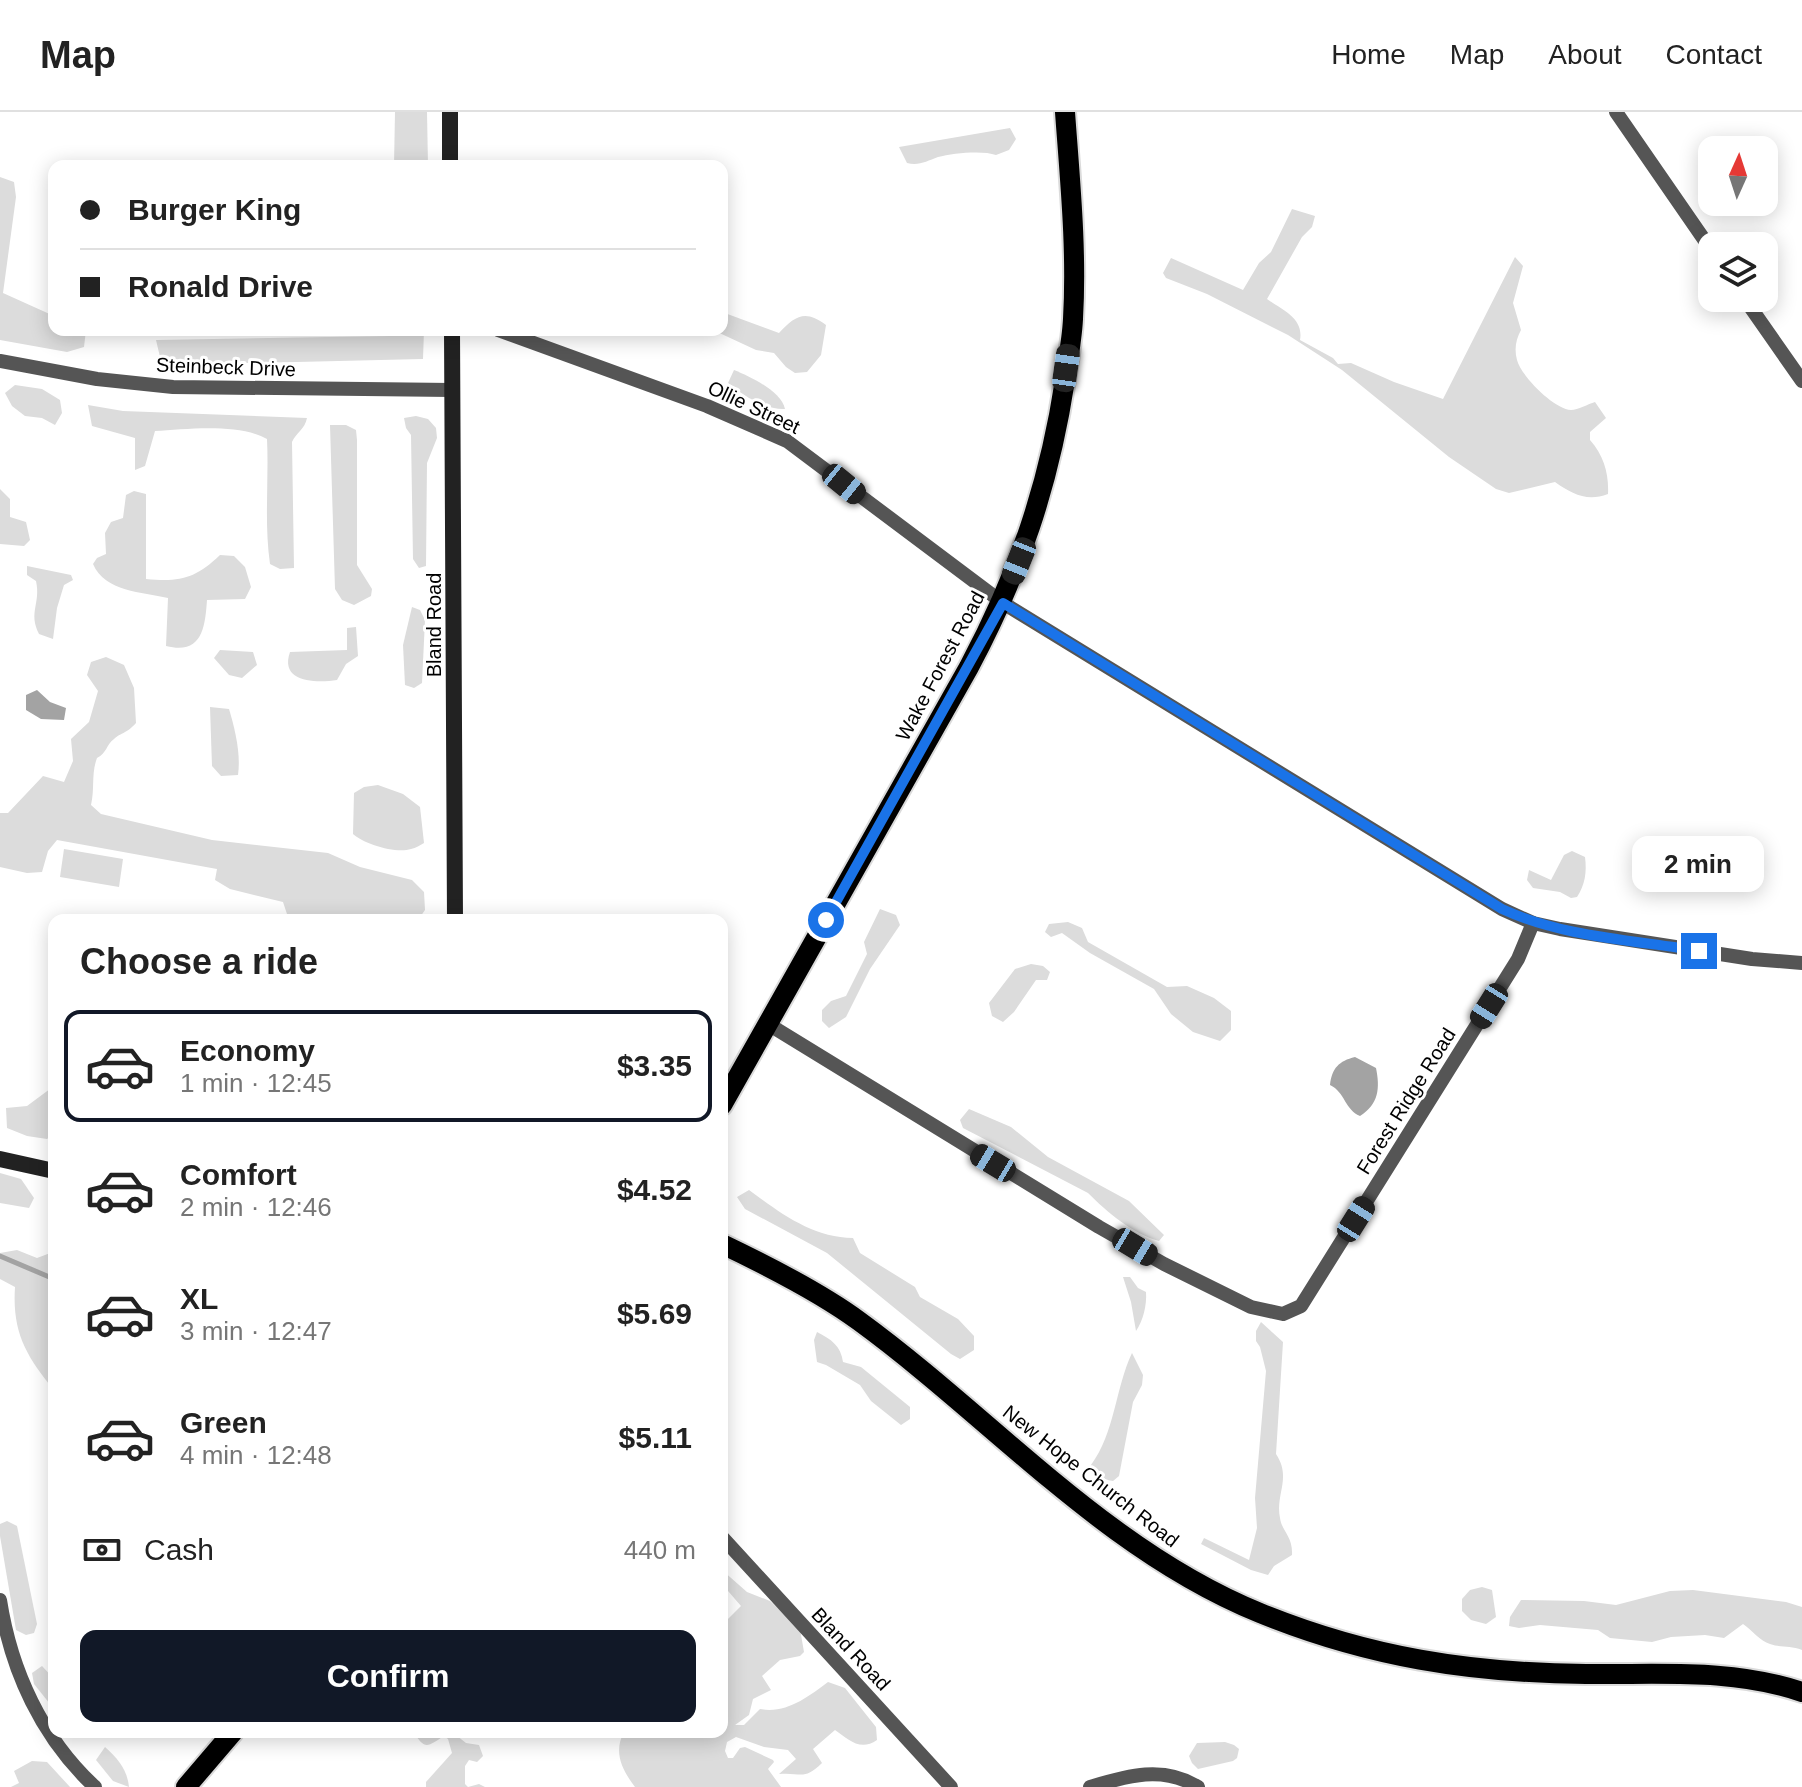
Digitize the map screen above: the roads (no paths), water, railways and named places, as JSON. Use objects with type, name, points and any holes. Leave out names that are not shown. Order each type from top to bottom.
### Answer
[{"type":"main road","name":"Wake Forest Road","points":[[728,1094],[1003,603],[1025,545],[1051,457],[1073,322],[1073,254],[1065,112]]},
{"type":"main road","name":"New Hope Church Road","points":[[728,1247],[840,1307],[1102,1520],[1179,1573],[1228,1600],[1372,1651],[1471,1669],[1584,1674],[1700,1673],[1764,1681],[1802,1692]]},
{"type":"main road","points":[[186,1787],[228,1738]]},
{"type":"street","points":[[450,112],[450,160]]},
{"type":"street","points":[[1616,112],[1699,232]]},
{"type":"street","points":[[1754,312],[1802,381]]},
{"type":"street","name":"Bland Road","points":[[452,336],[455,914]]},
{"type":"street","name":"Ollie Street","points":[[515,336],[722,411],[787,441],[1003,603],[1491,902],[1533,923],[1752,959],[1802,963]]},
{"type":"street","name":"Steinbeck Drive","points":[[0,361],[97,379],[173,387],[452,390]]},
{"type":"street","name":"Forest Ridge Road","points":[[768,1024],[1164,1264],[1251,1307],[1283,1314],[1301,1306],[1518,959],[1533,923]]},
{"type":"street","points":[[0,1159],[48,1170]]},
{"type":"street","name":"Bland Road","points":[[728,1544],[951,1787]]},
{"type":"street","points":[[0,1600],[6,1634],[18,1671],[48,1729]]},
{"type":"street","points":[[54,1738],[95,1787]]},
{"type":"street","points":[[1090,1787],[1152,1773],[1174,1776],[1198,1787]]},
{"type":"waterway","points":[[0,1256],[48,1276]]}]
